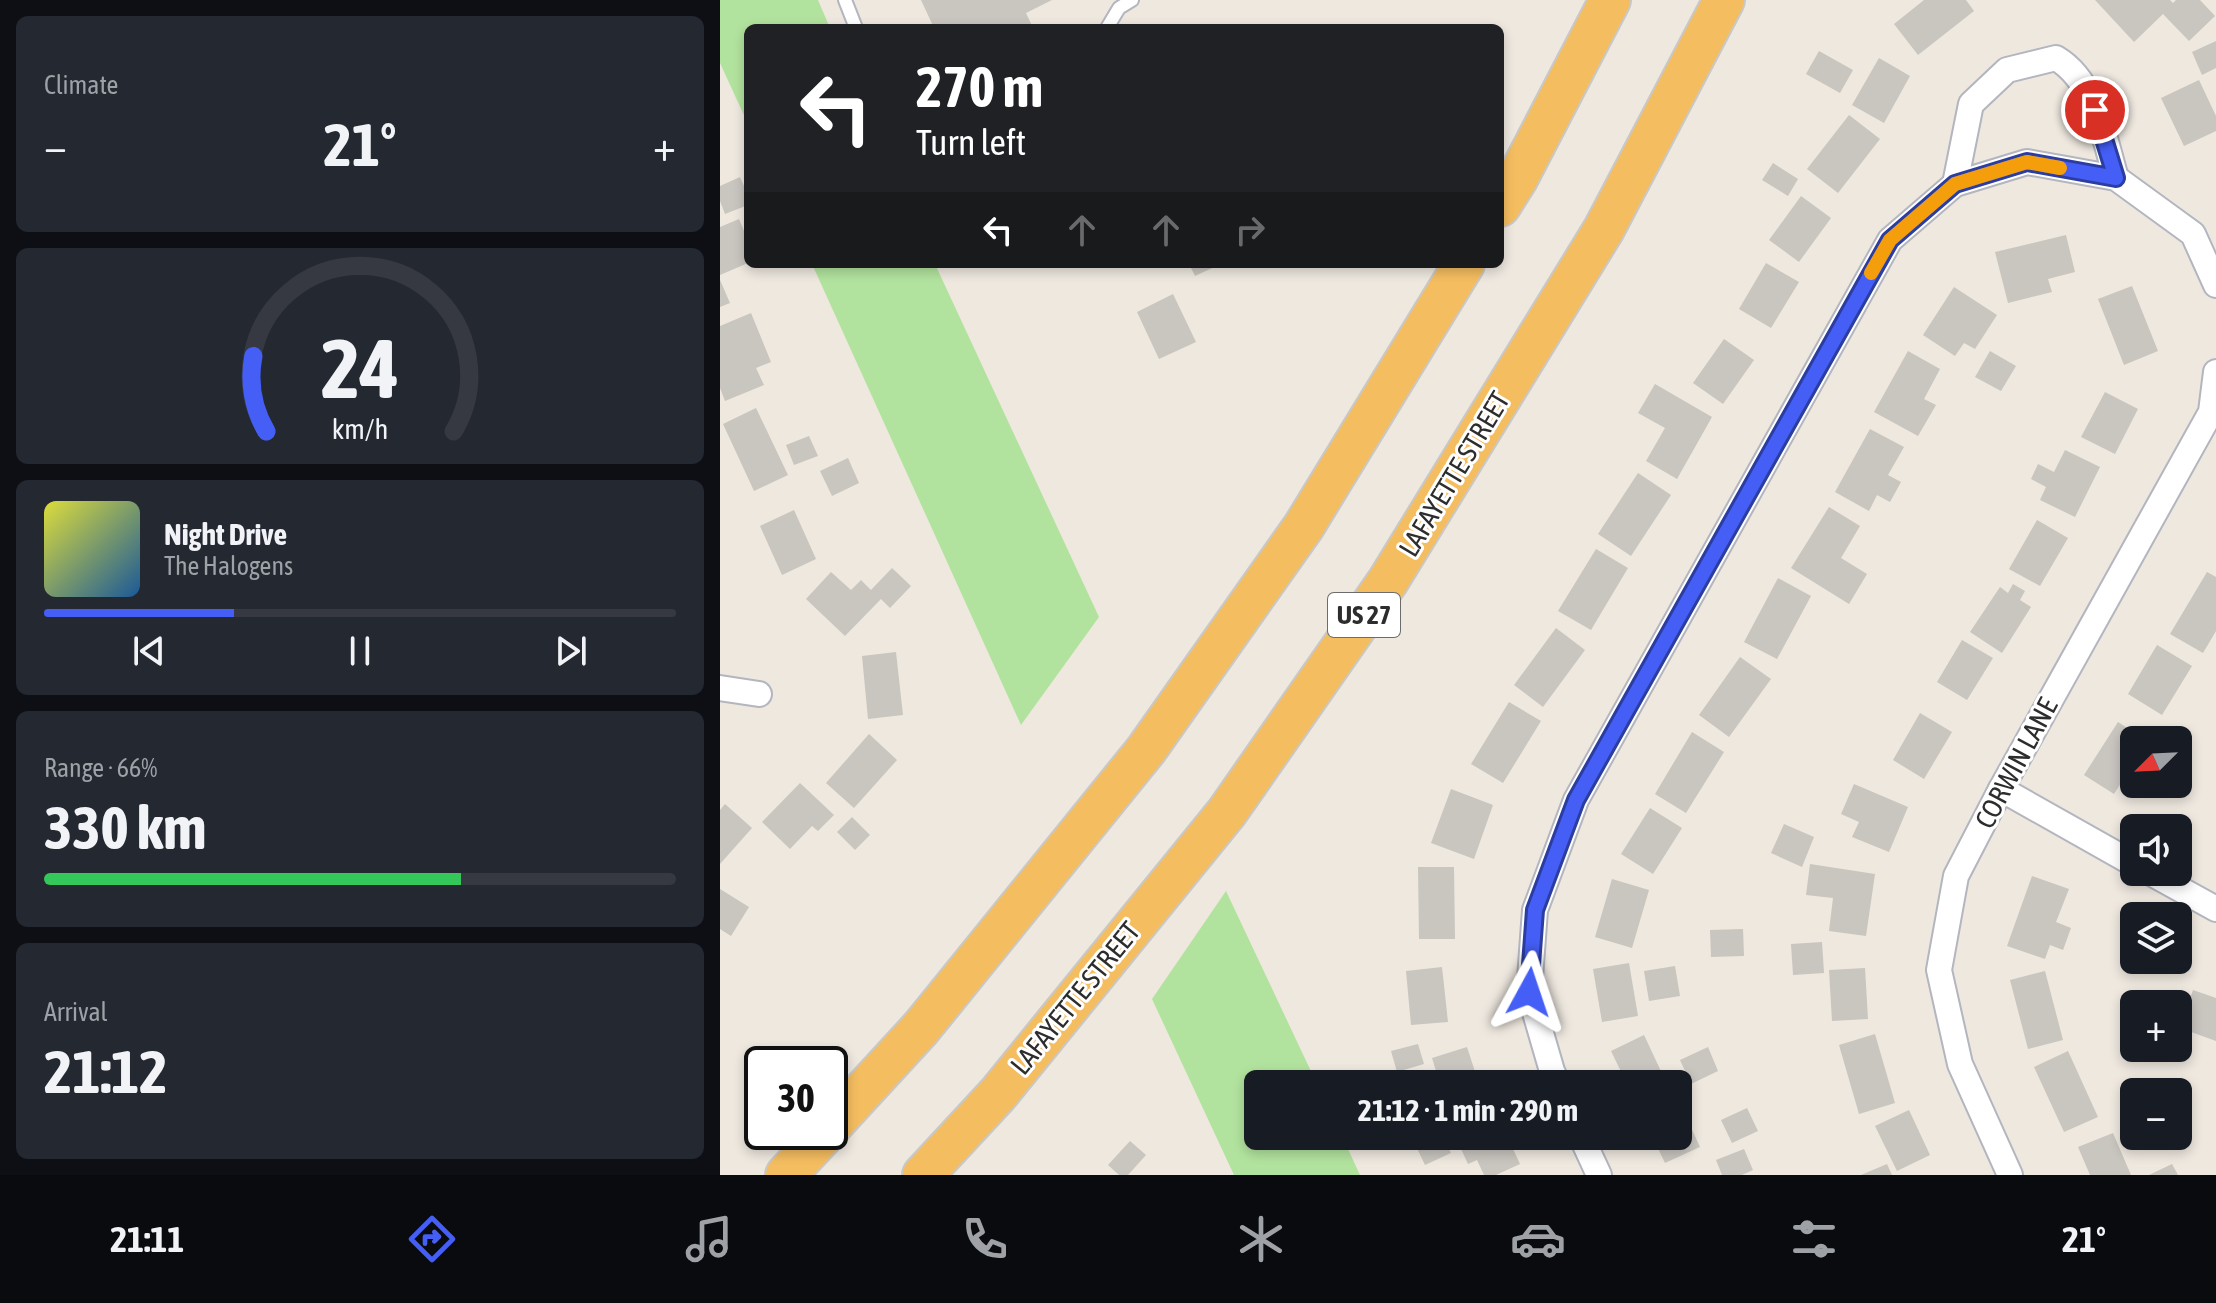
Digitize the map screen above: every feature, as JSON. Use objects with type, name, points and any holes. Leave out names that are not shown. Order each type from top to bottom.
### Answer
[{"type":"highway","points":[[1504,200],[1610,0]]},
{"type":"highway","name":"LAFAYETTE STREET","points":[[923,1175],[998,1094],[1227,812],[1388,581],[1604,229],[1724,0]]},
{"type":"highway","points":[[848,1107],[921,1028],[1146,750],[1304,526],[1462,268]]},
{"type":"highway","points":[[786,1175],[809,1150]]},
{"type":"street","points":[[1955,184],[1971,104],[2007,70],[2056,58],[2070,67],[2084,87],[2095,110],[2116,178]]},
{"type":"street","points":[[1552,1070],[1529,992],[1535,910],[1576,800],[1890,240],[1955,184],[2027,162],[2116,178],[2193,234],[2216,285]]},
{"type":"street","name":"CORWIN LANE","points":[[2010,1175],[1960,1064],[1939,970],[1956,876],[2001,789],[2211,412],[2216,372]]},
{"type":"street","points":[[720,688],[759,694]]},
{"type":"street","points":[[2001,789],[2120,856]]},
{"type":"street","points":[[2174,886],[2216,909]]},
{"type":"street","points":[[1587,1150],[1599,1175]]},
{"type":"lane","points":[[845,0],[854,24]]},
{"type":"lane","points":[[1109,24],[1119,8],[1132,0]]},
{"type":"green space","points":[[720,0],[818,0],[828,24],[744,24],[744,115],[720,63]]},
{"type":"green space","points":[[814,268],[937,268],[1099,617],[1021,725]]},
{"type":"green space","points":[[1226,891],[1310,1070],[1244,1070],[1244,1150],[1348,1150],[1360,1175],[1234,1175],[1152,999]]},
{"type":"building","points":[[921,0],[1052,0],[1026,13],[1031,24],[932,24]]},
{"type":"building","points":[[1924,0],[1966,0],[1974,11],[1918,55],[1894,24]]},
{"type":"building","points":[[2095,0],[2170,0],[2173,3],[2176,0],[2200,0],[2215,16],[2189,41],[2163,14],[2134,42]]},
{"type":"building","points":[[2216,41],[2216,68],[2202,75],[2192,52]]},
{"type":"building","points":[[1819,51],[1853,70],[1840,93],[1806,74]]},
{"type":"building","points":[[1879,58],[1910,76],[1884,123],[1852,105]]},
{"type":"building","points":[[2199,80],[2216,116],[2216,131],[2184,146],[2161,98]]},
{"type":"building","points":[[1849,115],[1880,139],[1838,193],[1807,169]]},
{"type":"building","points":[[1773,163],[1798,179],[1788,196],[1762,180]]},
{"type":"building","points":[[740,177],[744,186],[744,207],[725,214],[720,201],[720,186]]},
{"type":"building","points":[[1801,196],[1831,218],[1799,262],[1769,240]]},
{"type":"building","points":[[739,219],[744,231],[744,265],[720,275],[720,227]]},
{"type":"building","points":[[2066,235],[2075,272],[2048,279],[2052,292],[2008,303],[1995,252]]},
{"type":"building","points":[[1766,263],[1799,282],[1771,328],[1739,309]]},
{"type":"building","points":[[1191,268],[1212,268],[1195,276]]},
{"type":"building","points":[[720,280],[730,303],[720,307]]},
{"type":"building","points":[[2132,286],[2158,351],[2124,365],[2098,299]]},
{"type":"building","points":[[1954,287],[1997,315],[1975,349],[1964,343],[1955,356],[1923,335]]},
{"type":"building","points":[[1173,294],[1196,342],[1159,359],[1137,312]]},
{"type":"building","points":[[751,313],[771,362],[756,368],[764,385],[725,401],[720,388],[720,326]]},
{"type":"building","points":[[1724,339],[1754,360],[1723,404],[1693,383]]},
{"type":"building","points":[[1908,351],[1940,369],[1924,399],[1936,405],[1918,436],[1874,412]]},
{"type":"building","points":[[1990,351],[2016,366],[2001,391],[1975,377]]},
{"type":"building","points":[[1655,384],[1712,417],[1677,479],[1646,461],[1665,428],[1638,413]]},
{"type":"building","points":[[2105,392],[2138,409],[2115,454],[2081,437]]},
{"type":"building","points":[[756,408],[788,475],[754,491],[723,424]]},
{"type":"building","points":[[1870,429],[1904,447],[1888,475],[1901,482],[1890,502],[1877,495],[1869,511],[1835,492]]},
{"type":"building","points":[[809,436],[818,456],[794,465],[786,445]]},
{"type":"building","points":[[2065,450],[2100,467],[2075,517],[2040,500],[2046,487],[2031,479],[2038,464],[2054,472]]},
{"type":"building","points":[[848,458],[859,483],[832,496],[820,471]]},
{"type":"building","points":[[1638,473],[1671,495],[1631,556],[1598,534]]},
{"type":"building","points":[[1829,507],[1860,526],[1841,558],[1867,574],[1849,604],[1791,568]]},
{"type":"building","points":[[794,510],[816,559],[782,575],[760,526]]},
{"type":"building","points":[[2037,520],[2068,538],[2040,586],[2009,569]]},
{"type":"building","points":[[1596,549],[1628,568],[1591,630],[1558,611]]},
{"type":"building","points":[[892,568],[911,586],[890,608],[881,599],[845,636],[806,599],[831,572],[851,590],[861,580],[871,590]]},
{"type":"building","points":[[2207,572],[2216,577],[2216,631],[2203,653],[2170,634]]},
{"type":"building","points":[[1778,578],[1811,596],[1777,659],[1744,642]]},
{"type":"building","points":[[2013,584],[2025,591],[2020,600],[2031,607],[2002,653],[1970,632],[2000,587],[2008,593]]},
{"type":"building","points":[[1556,628],[1585,650],[1543,707],[1514,685]]},
{"type":"building","points":[[1962,640],[1993,658],[1967,700],[1937,682]]},
{"type":"building","points":[[2157,645],[2192,666],[2162,715],[2128,694]]},
{"type":"building","points":[[896,652],[903,715],[868,719],[862,656]]},
{"type":"building","points":[[1740,657],[1771,679],[1729,737],[1699,715]]},
{"type":"building","points":[[1509,702],[1541,721],[1503,783],[1471,764]]},
{"type":"building","points":[[1920,713],[1952,732],[1924,779],[1893,760]]},
{"type":"building","points":[[2118,722],[2124,726],[2120,726],[2120,785],[2114,794],[2084,775]]},
{"type":"building","points":[[1692,732],[1724,752],[1686,813],[1655,794]]},
{"type":"building","points":[[869,734],[897,760],[854,808],[826,783]]},
{"type":"building","points":[[800,783],[834,815],[818,831],[812,826],[790,849],[762,822]]},
{"type":"building","points":[[1854,784],[1908,807],[1889,852],[1852,837],[1859,822],[1841,814]]},
{"type":"building","points":[[1451,789],[1493,805],[1474,859],[1431,843]]},
{"type":"building","points":[[725,804],[752,828],[720,864],[720,810]]},
{"type":"building","points":[[1650,808],[1682,828],[1653,874],[1621,854]]},
{"type":"building","points":[[852,817],[870,835],[855,850],[837,832]]},
{"type":"building","points":[[1784,824],[1814,837],[1802,867],[1771,853]]},
{"type":"building","points":[[1810,864],[1875,874],[1866,936],[1829,931],[1833,898],[1806,895]]},
{"type":"building","points":[[1418,867],[1454,867],[1455,939],[1419,939]]},
{"type":"building","points":[[2032,876],[2069,889],[2056,922],[2071,928],[2063,950],[2050,945],[2045,959],[2007,946]]},
{"type":"building","points":[[1612,879],[1649,890],[1632,948],[1595,937]]},
{"type":"building","points":[[720,889],[749,907],[731,936],[720,929]]},
{"type":"building","points":[[1743,929],[1744,956],[1711,957],[1710,930]]},
{"type":"building","points":[[1822,942],[1824,973],[1793,975],[1791,944]]},
{"type":"building","points":[[1629,963],[1638,1016],[1602,1022],[1593,969]]},
{"type":"building","points":[[1675,966],[1680,996],[1649,1001],[1644,971]]},
{"type":"building","points":[[1442,967],[1448,1022],[1411,1025],[1406,971]]},
{"type":"building","points":[[1865,968],[1868,1019],[1832,1021],[1829,970]]},
{"type":"building","points":[[2045,971],[2063,1040],[2028,1049],[2010,980]]},
{"type":"building","points":[[2193,990],[2216,998],[2216,1041],[2192,1032]]},
{"type":"building","points":[[1875,1034],[1895,1103],[1859,1114],[1839,1045]]},
{"type":"building","points":[[1644,1035],[1660,1070],[1620,1070],[1611,1051]]},
{"type":"building","points":[[1418,1044],[1424,1064],[1396,1070],[1391,1051]]},
{"type":"building","points":[[1467,1047],[1474,1070],[1436,1070],[1432,1058]]},
{"type":"building","points":[[1708,1047],[1718,1071],[1692,1084],[1692,1070],[1685,1070],[1680,1060]]},
{"type":"building","points":[[2068,1051],[2098,1117],[2064,1132],[2034,1067]]},
{"type":"building","points":[[1747,1108],[1758,1131],[1732,1143],[1721,1120]]},
{"type":"building","points":[[1909,1110],[1930,1155],[1897,1171],[1875,1126]]},
{"type":"building","points":[[1692,1130],[1700,1147],[1665,1163],[1659,1150],[1692,1150]]},
{"type":"building","points":[[2113,1133],[2131,1175],[2090,1175],[2078,1147]]},
{"type":"building","points":[[1130,1141],[1146,1155],[1128,1175],[1119,1175],[1108,1165]]},
{"type":"building","points":[[1744,1149],[1753,1170],[1742,1175],[1722,1175],[1716,1160]]},
{"type":"building","points":[[1418,1150],[1450,1150],[1451,1153],[1425,1165]]},
{"type":"building","points":[[1462,1150],[1514,1150],[1520,1164],[1496,1175],[1484,1175],[1477,1160],[1468,1164]]},
{"type":"building","points":[[1887,1164],[1892,1175],[1861,1175]]},
{"type":"building","points":[[2172,1164],[2178,1175],[2149,1175]]},
{"type":"slow traffic","points":[[1871,273],[1890,240],[1955,184],[2027,162],[2060,168]]},
{"type":"route","points":[[1529,992],[1535,910],[1576,800],[1890,240],[1955,184],[2027,162],[2116,178],[2095,110]]}]
